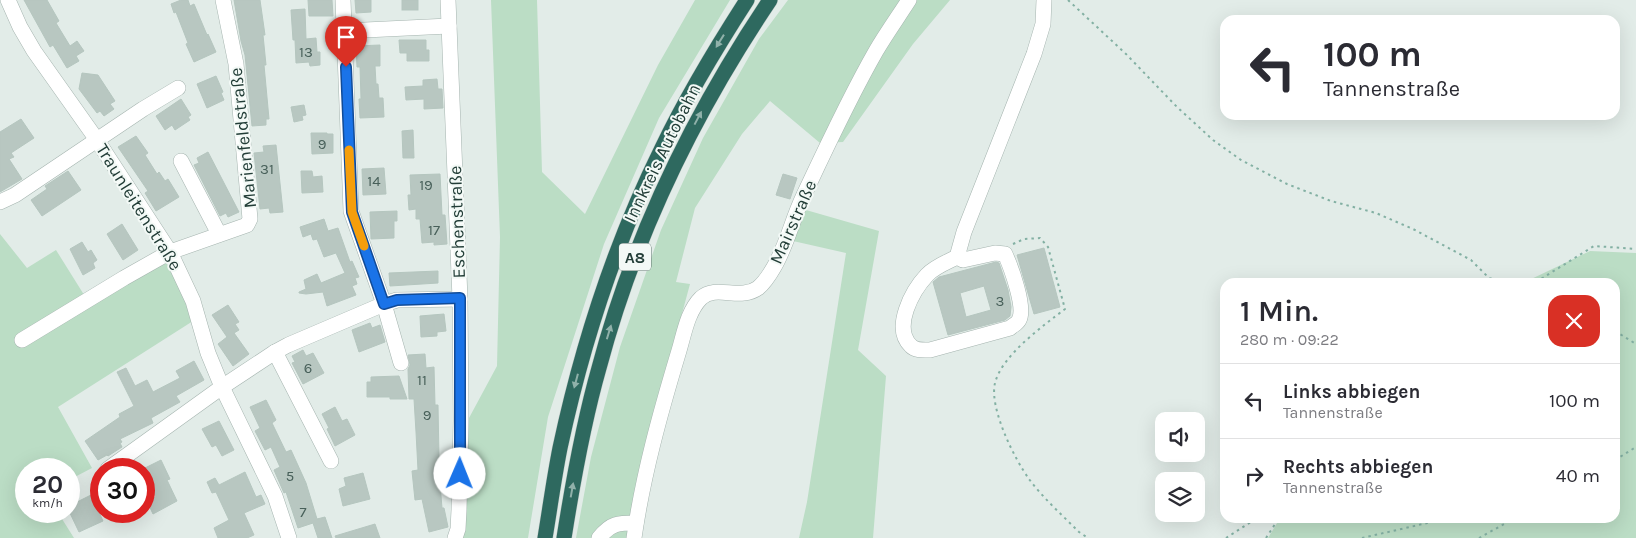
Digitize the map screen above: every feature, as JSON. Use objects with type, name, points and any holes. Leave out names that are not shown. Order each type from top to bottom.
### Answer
[{"type":"highway","name":"Innkreis Autobahn","points":[[545,538],[569,407],[588,336],[616,255],[638,199],[678,116],[706,64],[747,0]]},
{"type":"highway","name":"Innkreis Autobahn","points":[[564,538],[577,463],[599,368],[616,312],[646,228],[700,114],[742,42],[770,0]]},
{"type":"street","name":"Traunleitenstraße","points":[[8,0],[20,27],[34,51],[98,140],[170,252],[193,301],[208,353],[222,387],[275,496],[289,538]]},
{"type":"street","name":"Marienfeldstraße","points":[[22,340],[170,252],[246,225],[250,219],[236,64],[223,0]]},
{"type":"street","points":[[343,0],[352,212],[384,304],[401,363]]},
{"type":"street","name":"Eschenstraße","points":[[448,0],[460,298],[460,490],[458,529],[455,538]]},
{"type":"street","name":"Mairstraße","points":[[635,531],[646,471],[692,310],[702,298],[711,292],[740,294],[760,287],[774,267],[787,242],[799,205],[836,127],[877,50],[909,0]]},
{"type":"street","points":[[957,256],[963,260],[996,253],[1005,254],[1021,306],[1020,318],[1010,328],[930,350],[911,346],[904,333],[903,317],[915,288],[929,273],[957,256],[964,232],[1034,54],[1043,24],[1044,0]]},
{"type":"street","points":[[344,31],[449,26]]},
{"type":"street","points":[[0,202],[15,195],[178,88]]},
{"type":"street","points":[[180,161],[219,234]]},
{"type":"street","points":[[123,458],[222,387],[288,345],[397,300],[460,298]]},
{"type":"street","points":[[275,352],[331,461]]},
{"type":"street","points":[[600,538],[606,529],[617,523],[635,531]]},
{"type":"path","points":[[1068,0],[1126,54],[1177,107],[1213,140],[1241,160],[1287,184],[1331,201],[1376,213],[1413,229],[1471,260],[1489,278]]},
{"type":"path","points":[[1005,254],[1012,245],[1024,239],[1040,238],[1048,247],[1065,309],[1041,327],[1012,355],[995,383],[994,400],[1001,423],[1014,453],[1029,479],[1079,532],[1088,538]]},
{"type":"path","points":[[1542,278],[1594,246],[1636,249]]},
{"type":"path","points":[[1620,334],[1636,344]]},
{"type":"path","points":[[1620,457],[1636,447]]},
{"type":"path","points":[[1226,538],[1248,523]]},
{"type":"path","points":[[1266,538],[1276,523]]},
{"type":"path","points":[[1362,538],[1427,523]]},
{"type":"path","points":[[1479,538],[1506,523]]},
{"type":"green space","points":[[491,0],[537,0],[542,172],[585,214],[658,65],[695,0],[730,0],[659,118],[604,244],[548,417],[528,538],[460,538],[465,510],[469,418],[497,366],[500,237]]},
{"type":"green space","points":[[788,0],[950,0],[913,44],[843,142],[820,143],[770,101],[742,134],[695,208],[676,282],[690,284],[663,384],[629,538],[576,538],[591,457],[620,347],[661,230],[703,138],[759,39]]},
{"type":"green space","points":[[806,210],[879,231],[858,350],[886,376],[873,538],[799,538],[807,502],[846,253],[793,241]]},
{"type":"green space","points":[[0,234],[27,268],[56,250],[86,298],[166,255],[182,289],[193,321],[58,407],[90,464],[90,469],[80,474],[80,458],[15,458],[15,523],[65,523],[74,538],[0,538]]},
{"type":"green space","points":[[1590,251],[1636,253],[1636,538],[1268,538],[1277,523],[1620,523],[1620,278],[1533,278]]},
{"type":"building","points":[[24,0],[47,0],[59,21],[56,23],[70,46],[77,41],[84,51],[76,56],[79,61],[67,68],[53,45],[50,47]]},
{"type":"building","points":[[181,0],[188,0],[190,6],[194,4],[216,52],[194,62],[176,12],[174,13],[171,4]]},
{"type":"building","points":[[234,0],[260,0],[265,35],[263,35],[266,65],[264,65],[269,119],[266,119],[266,125],[252,126],[245,55]]},
{"type":"building","points":[[308,0],[332,0],[333,16],[309,16]]},
{"type":"building","points":[[355,0],[371,0],[371,12],[356,13]]},
{"type":"building","points":[[402,0],[418,0],[418,10],[402,10]]},
{"type":"building","points":[[305,9],[306,39],[316,38],[317,52],[320,52],[320,65],[310,66],[309,62],[296,63],[291,10]]},
{"type":"building","points":[[399,40],[426,40],[426,50],[429,50],[429,61],[407,61],[407,53],[400,53]]},
{"type":"building","points":[[380,45],[380,66],[375,66],[376,84],[378,84],[379,98],[383,98],[384,117],[360,118],[360,67],[357,67],[356,46]]},
{"type":"building","points":[[82,73],[98,75],[115,101],[110,104],[114,109],[104,116],[100,111],[97,113],[79,89]]},
{"type":"building","points":[[216,76],[223,92],[221,93],[224,100],[207,108],[197,84]]},
{"type":"building","points":[[437,79],[438,89],[442,89],[443,108],[424,109],[424,99],[406,100],[405,87],[423,86],[423,80]]},
{"type":"building","points":[[181,99],[191,115],[188,117],[190,120],[175,130],[172,125],[165,130],[156,116]]},
{"type":"building","points":[[304,105],[306,115],[302,116],[303,120],[294,122],[291,107]]},
{"type":"building","points":[[21,119],[34,138],[11,153],[14,157],[9,159],[22,179],[0,192],[0,132]]},
{"type":"building","points":[[413,130],[414,158],[403,158],[402,131]]},
{"type":"building","points":[[311,133],[333,134],[333,153],[312,154]]},
{"type":"building","points":[[136,136],[148,153],[145,155],[157,174],[159,172],[165,181],[168,179],[179,197],[156,211],[145,193],[148,191],[118,147]]},
{"type":"building","points":[[276,145],[283,212],[270,213],[269,208],[260,209],[254,153],[264,152],[263,146]]},
{"type":"building","points":[[208,152],[239,212],[228,217],[226,213],[220,216],[194,165],[199,163],[197,158]]},
{"type":"building","points":[[384,168],[386,194],[363,195],[362,169]]},
{"type":"building","points":[[68,171],[81,190],[42,216],[31,200],[47,189],[45,186]]},
{"type":"building","points":[[301,171],[312,171],[313,177],[322,176],[323,192],[302,193]]},
{"type":"building","points":[[440,174],[442,215],[445,215],[447,244],[434,245],[434,242],[422,243],[420,219],[416,219],[416,209],[409,210],[408,195],[411,195],[410,175]]},
{"type":"building","points":[[783,174],[797,178],[790,199],[776,195]]},
{"type":"building","points":[[397,211],[397,221],[394,221],[394,238],[371,239],[370,212]]},
{"type":"building","points":[[324,219],[328,231],[338,228],[350,262],[352,261],[359,277],[355,278],[357,284],[352,286],[356,295],[327,306],[323,292],[299,293],[306,289],[304,280],[317,274],[321,283],[345,273],[336,253],[324,257],[317,239],[313,240],[311,234],[303,237],[300,227]]},
{"type":"building","points":[[122,224],[138,250],[123,260],[107,234]]},
{"type":"building","points":[[82,242],[88,252],[91,250],[97,260],[93,263],[95,268],[83,275],[70,249]]},
{"type":"building","points":[[1044,248],[1060,307],[1034,314],[1017,255]]},
{"type":"building","points":[[996,262],[999,263],[1008,290],[1011,307],[1010,316],[1005,320],[948,335],[933,282],[939,277]],"holes":[[[984,286],[991,310],[966,317],[960,293]]]},
{"type":"building","points":[[438,271],[438,283],[390,286],[389,273]]},
{"type":"building","points":[[228,305],[239,322],[235,324],[239,330],[234,333],[249,354],[233,366],[218,344],[227,337],[212,315]]},
{"type":"building","points":[[444,314],[446,331],[437,332],[437,336],[421,337],[420,316]]},
{"type":"building","points":[[370,323],[372,328],[380,325],[385,342],[359,352],[352,330]]},
{"type":"building","points":[[303,350],[306,356],[313,353],[324,373],[303,384],[292,363],[295,362],[292,356]]},
{"type":"building","points":[[425,354],[426,368],[434,367],[435,405],[438,405],[438,460],[442,508],[444,508],[448,527],[429,532],[422,499],[415,500],[412,471],[418,470],[416,432],[414,399],[409,399],[408,369],[410,365],[408,355]]},
{"type":"building","points":[[194,361],[204,380],[176,396],[180,402],[151,418],[153,423],[120,439],[122,447],[108,456],[97,458],[85,441],[120,417],[119,414],[134,406],[117,372],[126,368],[135,386],[147,380],[153,392],[180,378],[176,371]]},
{"type":"building","points":[[399,376],[407,399],[367,397],[367,382],[371,382],[371,377]]},
{"type":"building","points":[[266,400],[276,420],[272,423],[286,452],[291,450],[306,483],[317,519],[325,517],[332,538],[318,538],[313,523],[298,528],[286,492],[284,493],[274,470],[280,467],[271,447],[265,450],[255,431],[260,428],[250,407]]},
{"type":"building","points":[[335,407],[342,421],[347,419],[355,435],[335,446],[322,414]]},
{"type":"building","points":[[219,421],[234,450],[222,456],[216,445],[212,447],[202,429]]},
{"type":"building","points":[[161,460],[170,479],[167,480],[177,501],[155,513],[156,497],[155,463]]},
{"type":"building","points":[[245,472],[256,497],[261,495],[265,504],[244,513],[254,535],[247,538],[218,538],[214,528],[229,520],[216,492],[212,493],[207,482],[215,478],[219,485]]},
{"type":"building","points":[[363,473],[370,499],[343,506],[339,489],[346,486],[344,478]]},
{"type":"building","points":[[90,496],[90,523],[99,523],[79,532],[75,523],[80,523],[80,500]]},
{"type":"building","points":[[375,524],[380,538],[336,538],[335,536]]},
{"type":"slow traffic","points":[[349,150],[352,212],[364,246]]},
{"type":"route","points":[[346,67],[352,212],[384,304],[397,300],[460,298],[460,474]]}]
